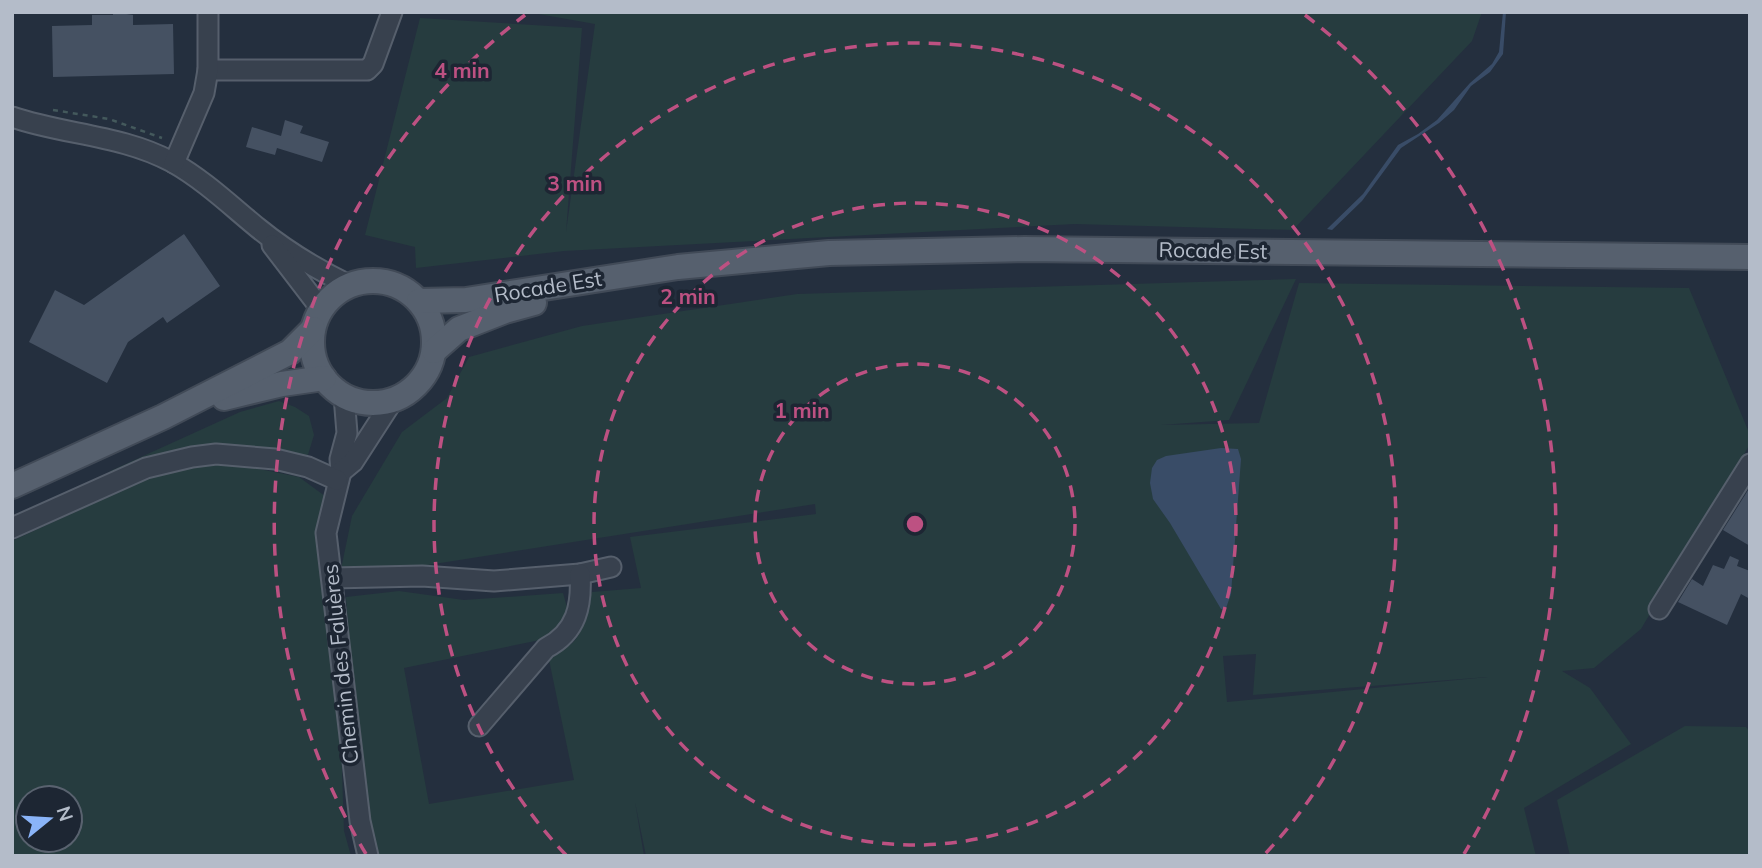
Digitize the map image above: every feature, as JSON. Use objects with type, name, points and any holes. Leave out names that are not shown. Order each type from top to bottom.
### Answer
[{"type":"main road","name":"Rocade Est","points":[[419,301],[466,300],[678,267],[829,253],[1024,249],[1750,257]]},
{"type":"main road","name":"Rocade Est","points":[[434,351],[459,329],[505,311],[678,267]]},
{"type":"main road","points":[[12,486],[163,417],[290,352],[333,295],[349,285],[368,280],[386,282],[404,289],[419,301],[434,333],[434,351],[429,367],[420,381],[408,392],[393,400],[360,402],[344,396],[324,378],[315,362],[312,344],[317,319]]},
{"type":"main road","points":[[163,417],[243,392],[324,378]]},
{"type":"street","points":[[174,163],[204,93],[208,70],[208,12]]},
{"type":"street","points":[[208,70],[367,70],[373,64],[392,12]]},
{"type":"street","points":[[12,117],[110,139],[174,163],[213,190],[261,230],[325,273],[349,285]]},
{"type":"street","points":[[12,125],[34,124]]},
{"type":"street","points":[[261,230],[317,319]]},
{"type":"street","name":"Chemin des Faluères","points":[[344,396],[347,433],[326,533],[360,821],[368,856]]},
{"type":"street","name":"Chemin des Faluères","points":[[339,476],[353,463],[393,400]]},
{"type":"street","points":[[12,528],[146,468],[192,457],[216,454],[275,459],[339,476]]},
{"type":"street","points":[[1659,609],[1750,464]]},
{"type":"street","points":[[332,579],[422,576],[494,581],[580,574],[611,567]]},
{"type":"street","points":[[479,726],[546,648],[560,641],[573,622],[581,600],[580,574]]},
{"type":"green space","points":[[527,12],[1482,12],[1472,41],[1293,230],[1075,224],[564,251],[416,268],[415,247],[365,235],[420,18],[582,28],[566,232],[595,24]]},
{"type":"green space","points":[[1296,279],[1229,420],[1161,425],[1259,423],[1299,283],[1689,288],[1750,435],[1750,444],[1641,629],[1594,668],[1562,671],[1590,688],[1631,744],[1524,808],[1536,856],[646,856],[635,802],[644,856],[376,856],[366,802],[346,597],[399,591],[464,600],[563,593],[568,611],[563,629],[545,639],[404,668],[429,804],[574,780],[548,655],[570,645],[576,639],[592,592],[641,588],[630,537],[816,514],[815,504],[339,579],[352,516],[402,432],[447,398],[469,357],[582,326],[797,294]],"holes":[[[1256,654],[1253,695],[1488,677],[1227,702],[1223,656]]]},
{"type":"green space","points":[[279,401],[309,416],[314,435],[307,458],[177,454],[108,472],[240,412]]},
{"type":"green space","points":[[223,462],[299,477],[333,502],[344,831],[351,856],[12,856],[12,541],[161,472]]},
{"type":"green space","points":[[1685,726],[1746,727],[1750,732],[1750,856],[1570,856],[1557,800]]},
{"type":"water","points":[[1503,12],[1506,12],[1503,54],[1490,72],[1471,86],[1454,110],[1439,123],[1401,148],[1362,201],[1332,230],[1327,229],[1363,194],[1398,145],[1437,120],[1470,83],[1492,64],[1499,52]]},
{"type":"water","points":[[1221,448],[1238,449],[1241,459],[1231,594],[1226,608],[1221,609],[1153,499],[1150,483],[1152,468],[1157,460],[1166,456]]},
{"type":"building","points":[[113,12],[133,15],[133,25],[173,24],[174,74],[53,77],[52,26],[92,25],[92,15],[113,15]]},
{"type":"building","points":[[285,120],[303,126],[300,133],[329,142],[322,162],[277,148],[275,155],[246,147],[252,127],[281,136]]},
{"type":"building","points":[[184,234],[220,286],[167,323],[163,317],[128,342],[107,383],[29,342],[55,290],[84,305]]},
{"type":"building","points":[[1750,487],[1750,546],[1723,530]]},
{"type":"building","points":[[1730,556],[1739,560],[1737,566],[1750,571],[1750,599],[1741,594],[1727,625],[1678,602],[1692,579],[1703,586],[1713,565],[1724,569]]}]
